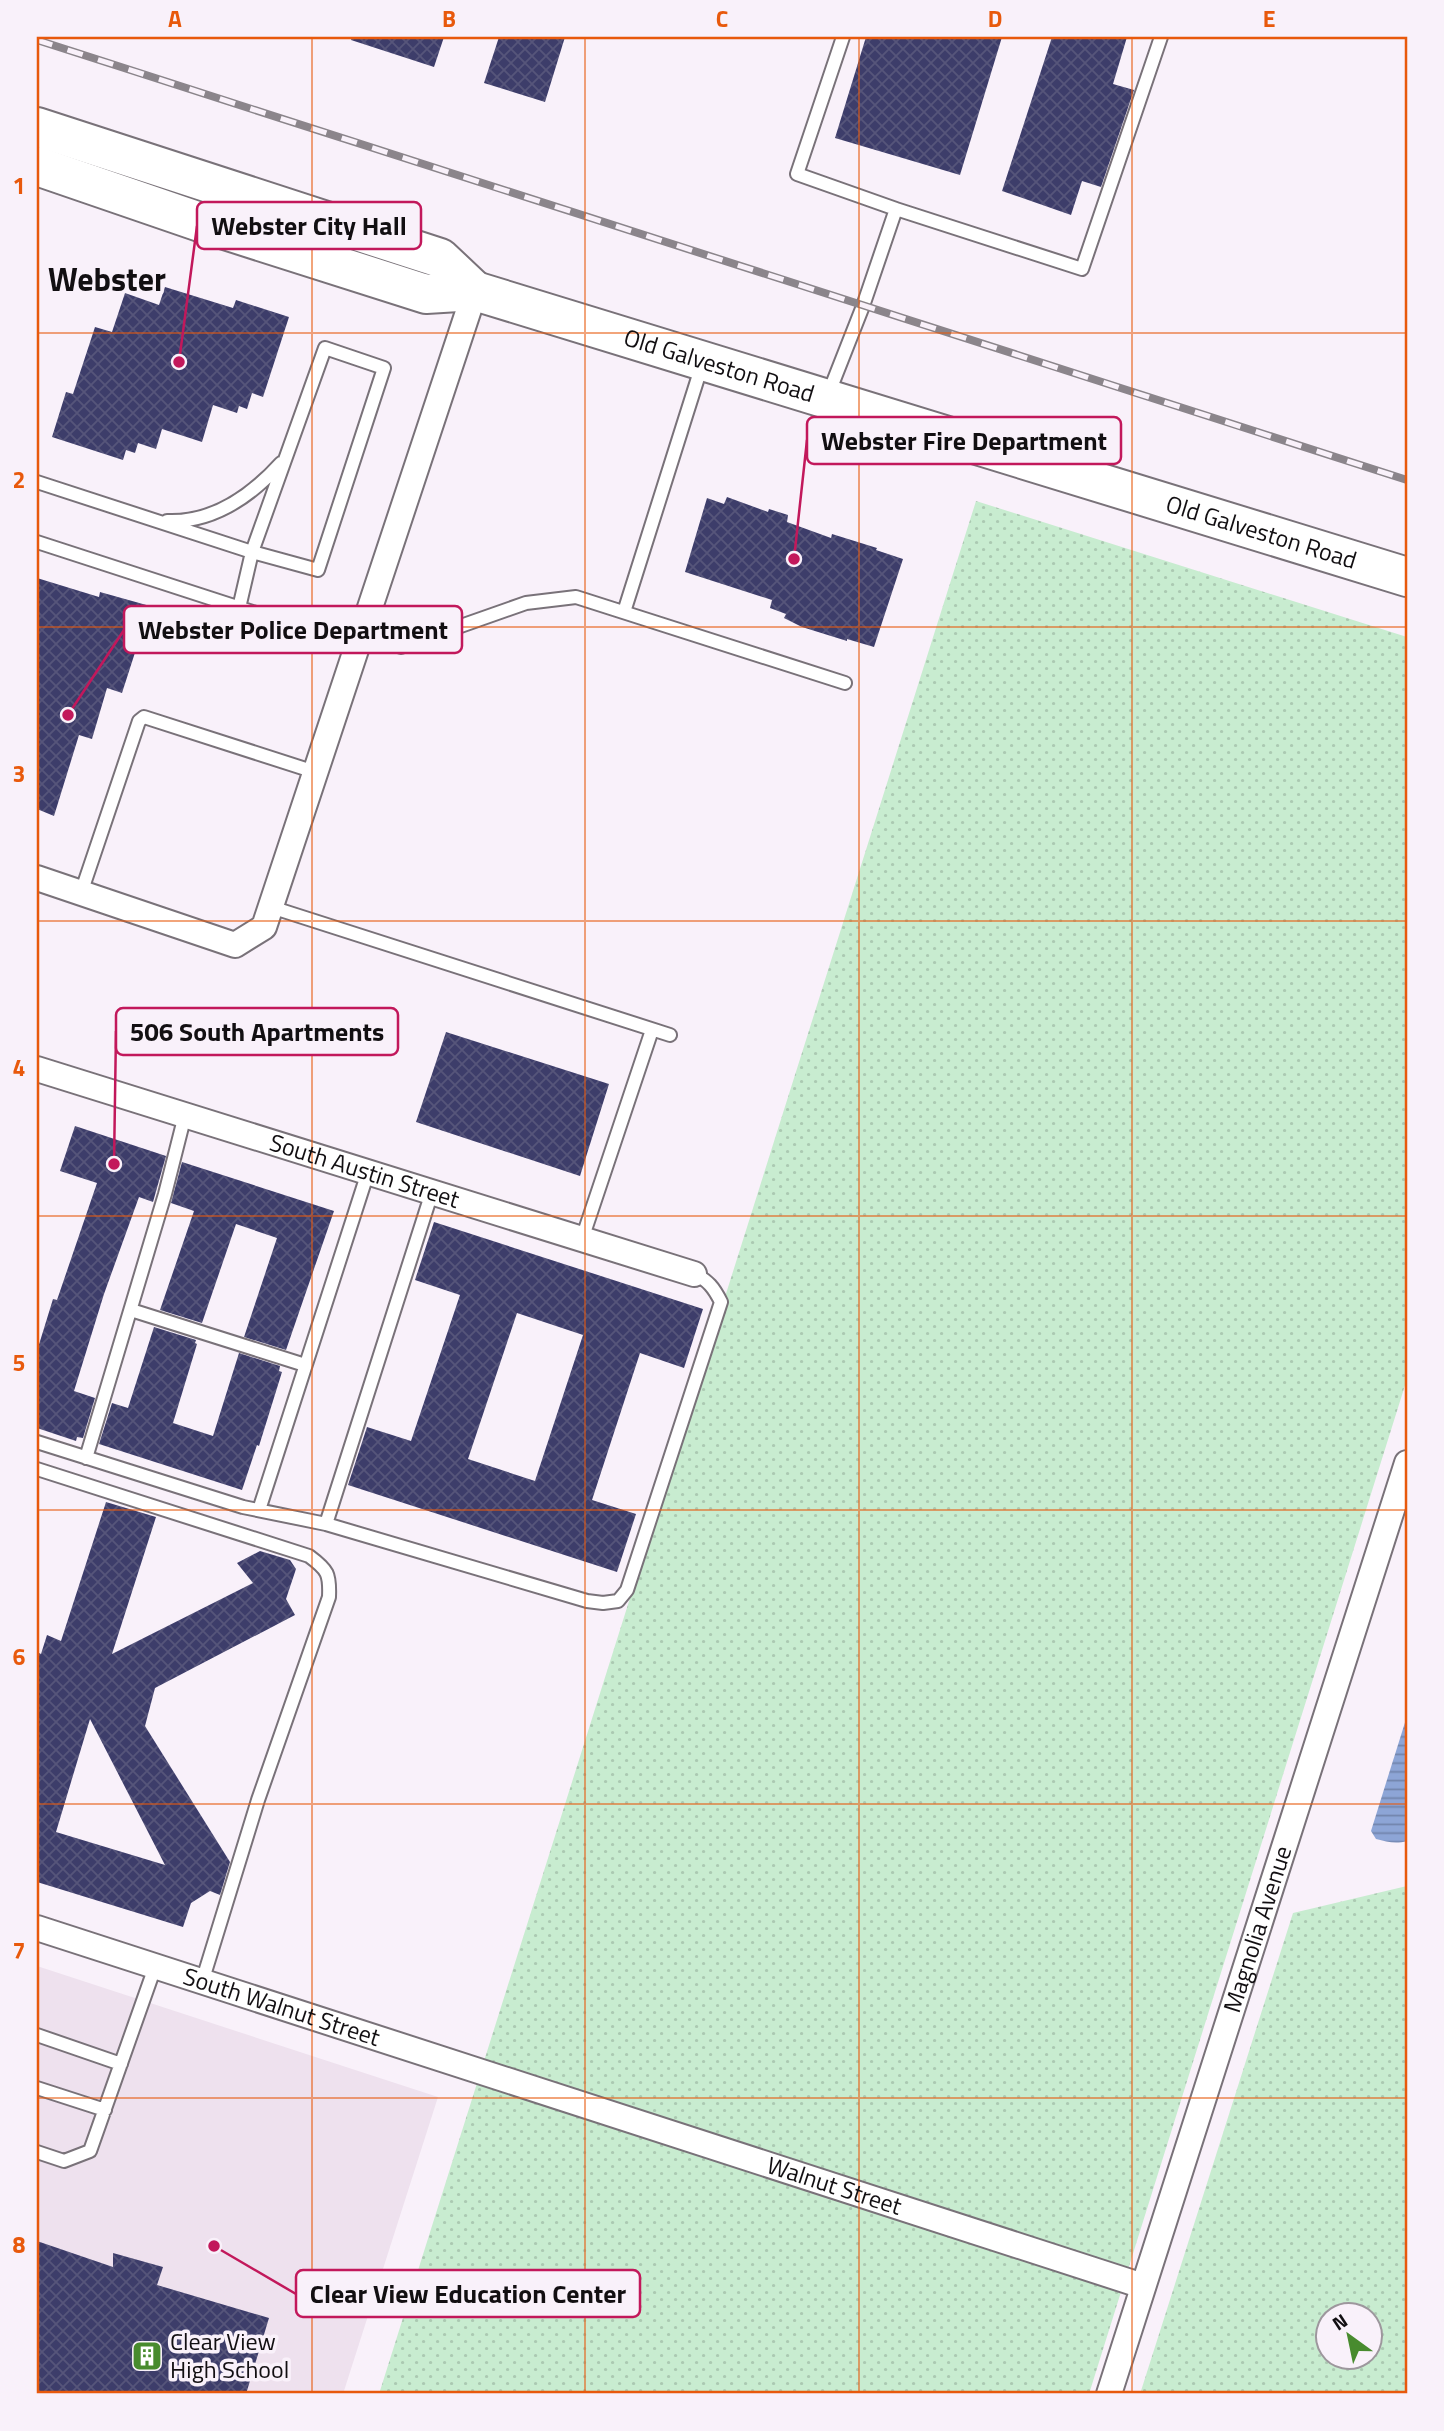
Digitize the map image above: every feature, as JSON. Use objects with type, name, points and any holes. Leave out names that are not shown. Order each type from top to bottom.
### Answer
[{"type":"main road","name":"Old Galveston Road","points":[[37,128],[440,258],[474,290]]},
{"type":"main road","points":[[39,166],[48,152],[62,152],[129,176],[176,172]]},
{"type":"main road","name":"Old Galveston Road","points":[[39,166],[200,222],[426,294],[474,290],[1407,577]]},
{"type":"street","points":[[37,878],[235,945],[264,927],[474,290]]},
{"type":"street","name":"South Austin Street","points":[[37,1069],[694,1274]]},
{"type":"street","name":"Magnolia Avenue","points":[[1109,2394],[1407,1466]]},
{"type":"street","name":"South Walnut Street","points":[[37,1928],[525,2087]]},
{"type":"street","name":"Walnut Street","points":[[525,2087],[1143,2286]]},
{"type":"lane","points":[[843,37],[797,174],[1082,269],[1161,37]]},
{"type":"lane","points":[[827,399],[896,209]]},
{"type":"lane","points":[[37,482],[252,552],[318,570],[384,368],[325,348],[252,552],[239,608]]},
{"type":"lane","points":[[624,612],[703,361]]},
{"type":"lane","points":[[156,521],[197,518],[234,503],[266,478],[287,453]]},
{"type":"lane","points":[[37,542],[239,608],[359,640],[401,647],[526,603],[576,597],[845,683]]},
{"type":"lane","points":[[81,893],[139,721],[144,717],[315,772]]},
{"type":"lane","points":[[271,907],[670,1035]]},
{"type":"lane","points":[[582,1239],[652,1030]]},
{"type":"lane","points":[[86,1458],[165,1194],[185,1115]]},
{"type":"lane","points":[[259,1510],[368,1172]]},
{"type":"lane","points":[[326,1524],[432,1192]]},
{"type":"lane","points":[[37,1442],[259,1510],[326,1524],[587,1601],[618,1601],[627,1590],[721,1302],[705,1279],[694,1274]]},
{"type":"lane","points":[[131,1310],[305,1365]]},
{"type":"lane","points":[[37,1470],[309,1556],[324,1567],[330,1580],[329,1597],[258,1800],[202,1982]]},
{"type":"lane","points":[[37,2152],[64,2161],[90,2151],[155,1967]]},
{"type":"lane","points":[[37,2035],[121,2064]]},
{"type":"lane","points":[[37,2088],[104,2110]]},
{"type":"shaded area","points":[[37,1966],[438,2097],[343,2394],[37,2394]]},
{"type":"green space","points":[[976,501],[1407,637],[1407,1379],[1089,2394],[379,2394]]},
{"type":"green space","points":[[1407,1886],[1407,2394],[1140,2394],[1293,1913]]},
{"type":"water","points":[[1407,1716],[1407,1841],[1388,1842],[1376,1839],[1371,1831]]},
{"type":"building","points":[[352,37],[444,37],[434,67],[351,40]]},
{"type":"building","points":[[499,37],[565,37],[545,102],[484,83]]},
{"type":"building","points":[[866,37],[1002,37],[960,175],[835,138]]},
{"type":"building","points":[[1052,37],[1127,37],[1113,84],[1134,90],[1101,187],[1082,181],[1071,215],[1002,191]]},
{"type":"building","points":[[165,287],[233,308],[236,300],[289,317],[263,397],[252,393],[247,409],[239,406],[237,413],[213,405],[202,442],[162,429],[156,449],[138,443],[135,453],[126,450],[123,460],[52,437],[66,392],[73,394],[95,327],[112,332],[125,293],[159,305]]},
{"type":"building","points":[[727,497],[768,512],[769,509],[788,515],[787,522],[831,538],[832,534],[903,559],[874,647],[802,627],[784,618],[786,614],[770,608],[772,600],[685,572],[707,498],[724,504]]},
{"type":"building","points":[[37,578],[99,597],[100,592],[150,606],[122,693],[107,688],[92,739],[79,735],[54,816],[37,809]]},
{"type":"building","points":[[446,1032],[609,1084],[580,1176],[416,1122]]},
{"type":"building","points":[[75,1126],[166,1156],[153,1202],[139,1197],[104,1294],[74,1391],[95,1398],[83,1438],[77,1437],[76,1441],[37,1428],[37,1351],[53,1299],[57,1300],[97,1183],[60,1171]]},
{"type":"building","points":[[182,1162],[334,1211],[286,1350],[244,1337],[277,1238],[236,1224],[202,1323],[160,1310],[194,1211],[171,1203]]},
{"type":"building","points":[[434,1222],[703,1309],[684,1368],[640,1353],[592,1500],[636,1514],[617,1572],[348,1485],[367,1427],[411,1441],[460,1295],[415,1280]],"holes":[[[517,1313],[583,1335],[535,1481],[468,1459]]]},
{"type":"building","points":[[154,1327],[196,1340],[173,1423],[213,1436],[239,1353],[280,1366],[279,1371],[282,1372],[242,1490],[99,1444],[112,1403],[128,1408]]},
{"type":"building","points":[[106,1502],[156,1517],[112,1654],[253,1583],[237,1563],[260,1551],[290,1560],[296,1569],[286,1599],[295,1615],[155,1688],[145,1726],[230,1862],[220,1895],[210,1891],[191,1903],[183,1927],[37,1882],[37,1652],[41,1654],[47,1635],[61,1641]],"holes":[[[90,1719],[165,1865],[56,1832]]]},
{"type":"building","name":"Clear View High School","points":[[37,2241],[113,2267],[113,2253],[163,2267],[157,2285],[269,2318],[246,2394],[37,2394]]},
{"type":"railway","points":[[37,40],[1407,480]]},
{"type":"place","name":"Webster City Hall","points":[[179,362]]},
{"type":"place","name":"Webster Fire Department","points":[[794,559]]},
{"type":"place","name":"Webster Police Department","points":[[68,715]]},
{"type":"place","name":"506 South Apartments","points":[[114,1164]]},
{"type":"place","name":"Clear View Education Center","points":[[214,2246]]},
{"type":"place","name":"Clear View High School","points":[[147,2356]]},
{"type":"district","name":"Webster","points":[[107,280]]}]
